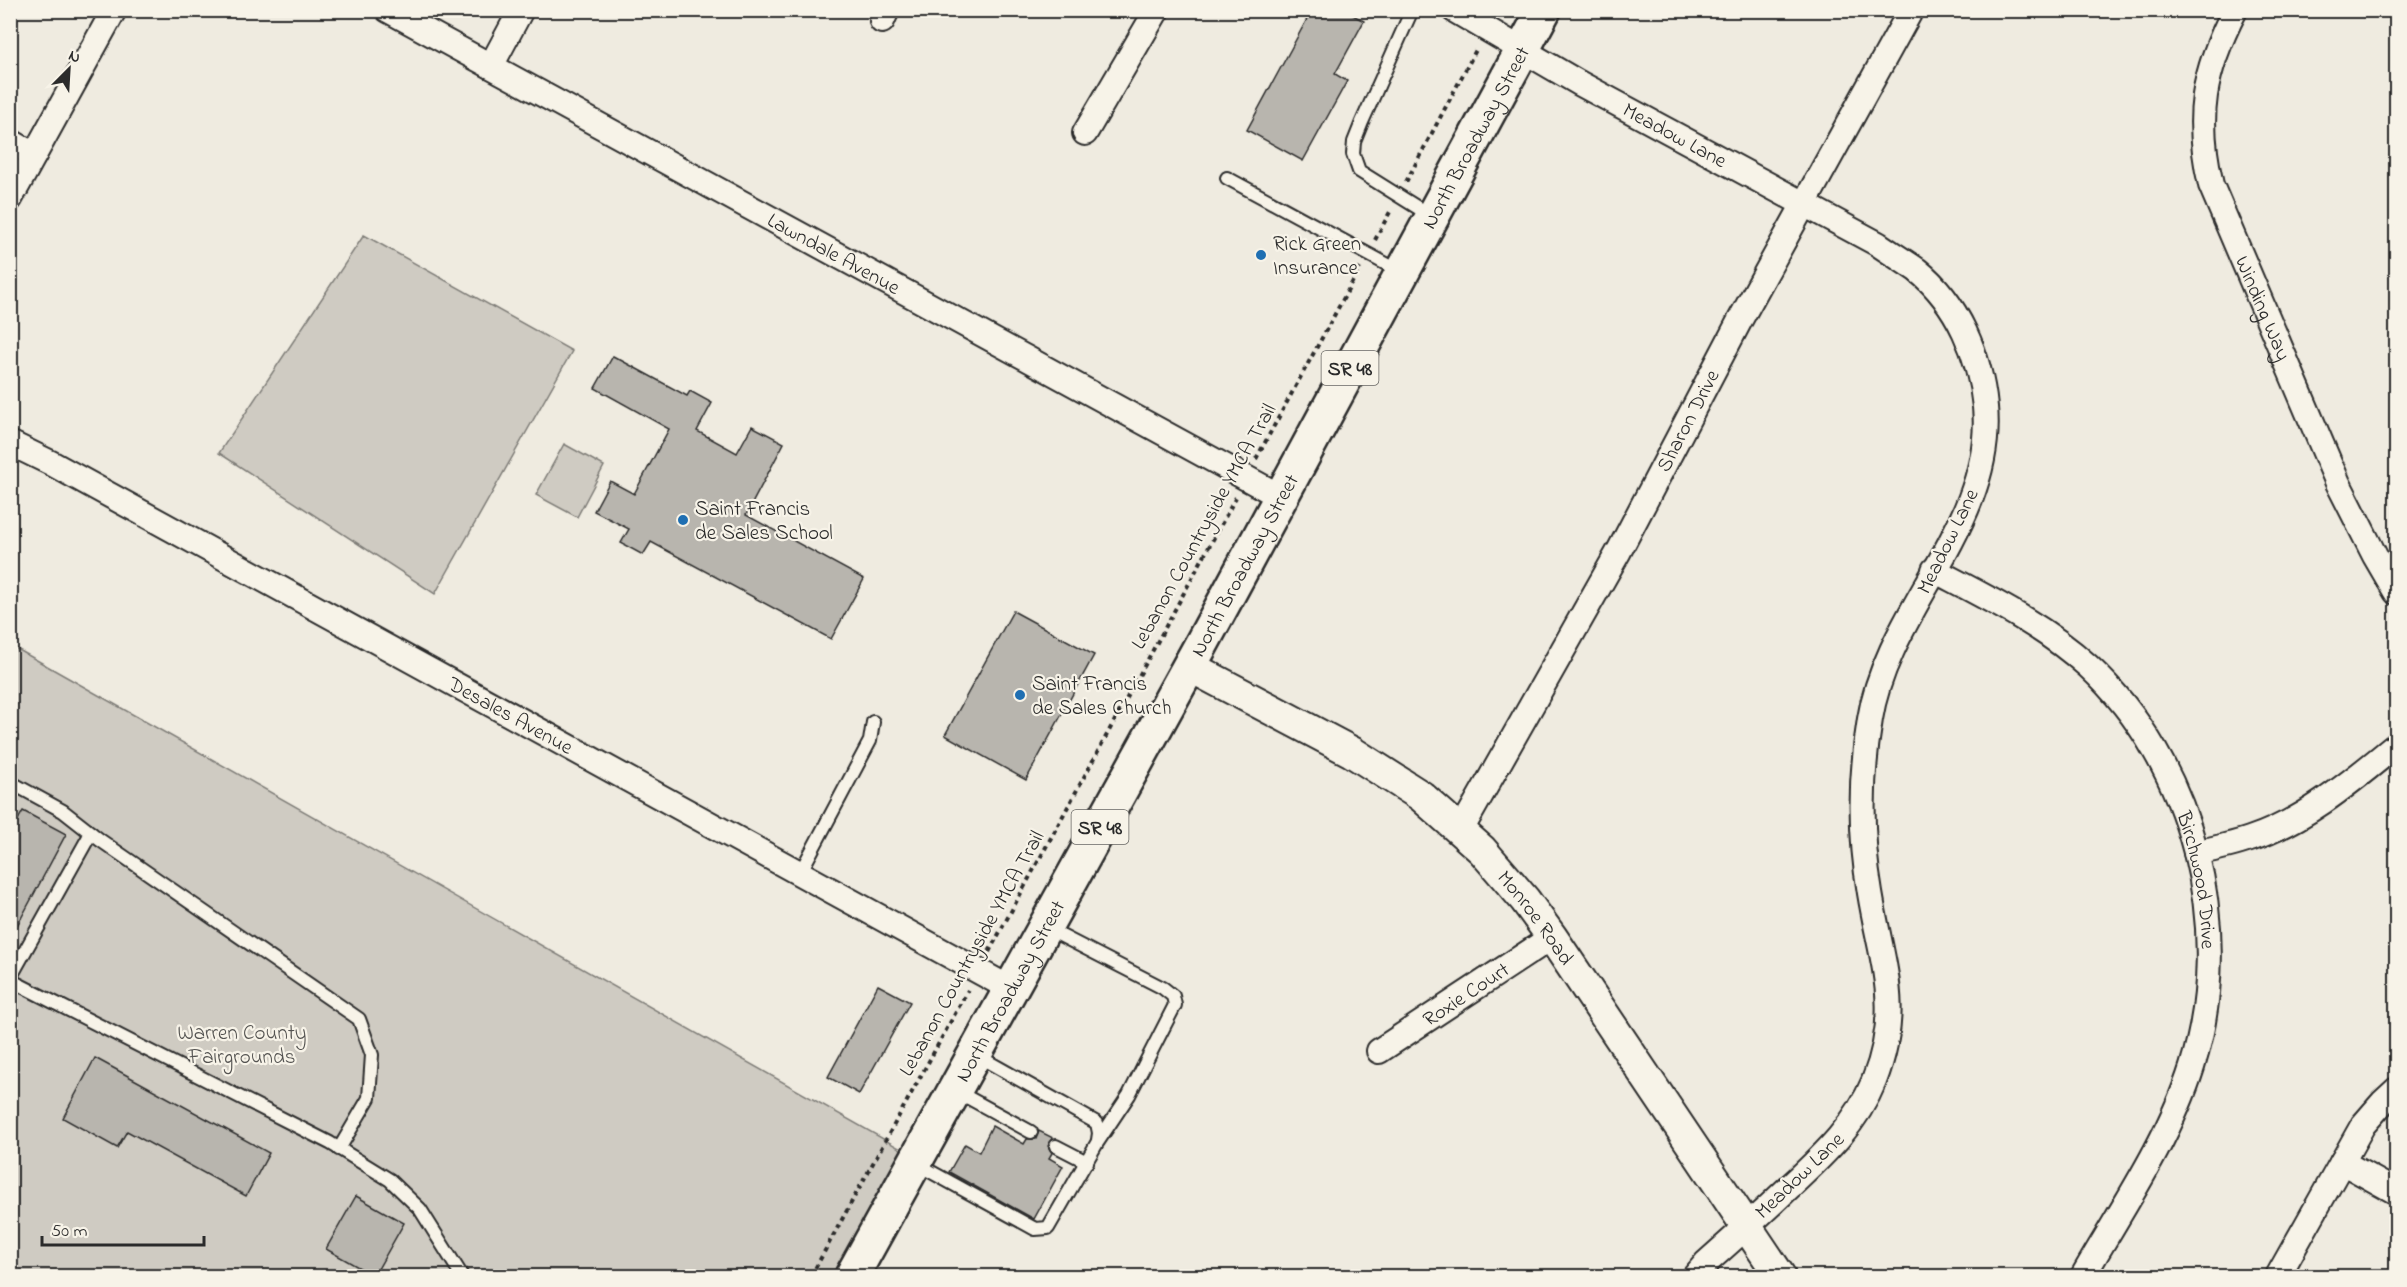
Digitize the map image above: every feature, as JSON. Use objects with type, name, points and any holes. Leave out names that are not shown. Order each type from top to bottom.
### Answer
[{"type":"main road","name":"North Broadway Street","points":[[852,1276],[1189,666],[1544,10]]},
{"type":"street","points":[[10,199],[114,10]]},
{"type":"street","name":"Lawndale Avenue","points":[[388,10],[1281,497]]},
{"type":"street","points":[[490,66],[520,10]]},
{"type":"street","points":[[1085,133],[1157,10]]},
{"type":"street","name":"Meadow Lane","points":[[1454,10],[1579,82],[1878,244],[1918,271],[1940,294],[1958,320],[1973,349],[1982,379],[1986,411],[1985,443],[1974,489],[1961,519],[1886,664],[1870,717],[1864,767],[1862,827],[1870,893],[1889,988],[1889,1020],[1874,1082],[1851,1124],[1831,1149],[1695,1276]]},
{"type":"street","name":"Sharon Drive","points":[[1461,831],[1619,551],[1804,203],[1911,10]]},
{"type":"street","name":"Winding Way","points":[[2235,10],[2213,60],[2205,90],[2202,122],[2204,154],[2211,185],[2338,483],[2375,556],[2397,592]]},
{"type":"street","points":[[10,141],[34,154]]},
{"type":"street","name":"Desales Avenue","points":[[10,443],[82,480],[1011,988]]},
{"type":"street","name":"Birchwood Drive","points":[[1934,570],[2048,635],[2087,665],[2110,688],[2148,739],[2164,768],[2184,812],[2196,853],[2208,923],[2210,972],[2204,1020],[2192,1067],[2174,1113],[2083,1276]]},
{"type":"street","name":"Monroe Road","points":[[1189,666],[1352,752],[1421,796],[1482,850],[1552,937],[1779,1276]]},
{"type":"street","points":[[2196,853],[2249,840],[2278,828],[2353,780],[2397,744]]},
{"type":"street","name":"Roxie Court","points":[[1379,1051],[1552,937]]},
{"type":"street","points":[[2278,1276],[2363,1125],[2397,1090]]},
{"type":"street","points":[[2342,1162],[2397,1192]]},
{"type":"lane","points":[[1412,10],[1362,122],[1354,142],[1353,154],[1359,171],[1432,216]]},
{"type":"lane","points":[[1227,178],[1402,273]]},
{"type":"lane","points":[[800,873],[870,741],[873,722]]},
{"type":"lane","points":[[10,782],[63,811],[91,833],[359,1019],[372,1055],[369,1098],[339,1149]]},
{"type":"lane","points":[[91,833],[10,979],[339,1149],[390,1180],[420,1209],[462,1276]]},
{"type":"lane","points":[[914,1162],[1035,1229],[1042,1230],[1048,1228],[1097,1143],[1129,1095],[1175,1005],[1173,996],[1163,988],[1045,928]]},
{"type":"lane","points":[[975,1054],[1097,1123],[1099,1132],[1097,1143]]},
{"type":"lane","points":[[954,1090],[1031,1132]]},
{"type":"lane","points":[[1056,1146],[1087,1162]]},
{"type":"path","name":"Lebanon Countryside YMCA Trail","points":[[811,1276],[1246,478],[1487,29]]},
{"type":"green space","points":[[364,235],[572,351],[435,594],[219,453]]},
{"type":"green space","points":[[564,444],[604,466],[577,517],[536,495]]},
{"type":"green space","name":"Warren County Fairgrounds","points":[[10,645],[917,1158],[852,1276],[11,1276]]},
{"type":"building","points":[[1312,10],[1344,10],[1364,21],[1335,74],[1347,81],[1303,161],[1247,130]]},
{"type":"building","name":"Saint Francis de Sales School","points":[[613,356],[687,396],[690,391],[712,403],[697,431],[737,453],[752,426],[784,443],[746,515],[864,579],[831,639],[651,542],[643,555],[621,543],[629,529],[594,511],[610,481],[634,494],[669,429],[595,388]]},
{"type":"building","name":"Saint Francis de Sales Church","points":[[1013,611],[1094,655],[1026,780],[945,735]]},
{"type":"building","points":[[23,811],[66,834],[10,939],[10,834]]},
{"type":"building","points":[[878,985],[910,1002],[859,1094],[828,1077]]},
{"type":"building","points":[[95,1058],[269,1153],[246,1196],[127,1131],[117,1148],[63,1118]]},
{"type":"building","points":[[992,1126],[1024,1144],[1027,1139],[1036,1139],[1039,1131],[1053,1138],[1048,1146],[1052,1153],[1049,1158],[1063,1166],[1034,1219],[949,1172],[965,1144],[979,1152]]},
{"type":"building","points":[[356,1196],[404,1223],[374,1276],[326,1249]]},
{"type":"place","name":"Rick Green Insurance","points":[[1261,255]]},
{"type":"place","name":"Saint Francis de Sales School","points":[[683,520]]},
{"type":"place","name":"Saint Francis de Sales Church","points":[[1020,695]]}]
